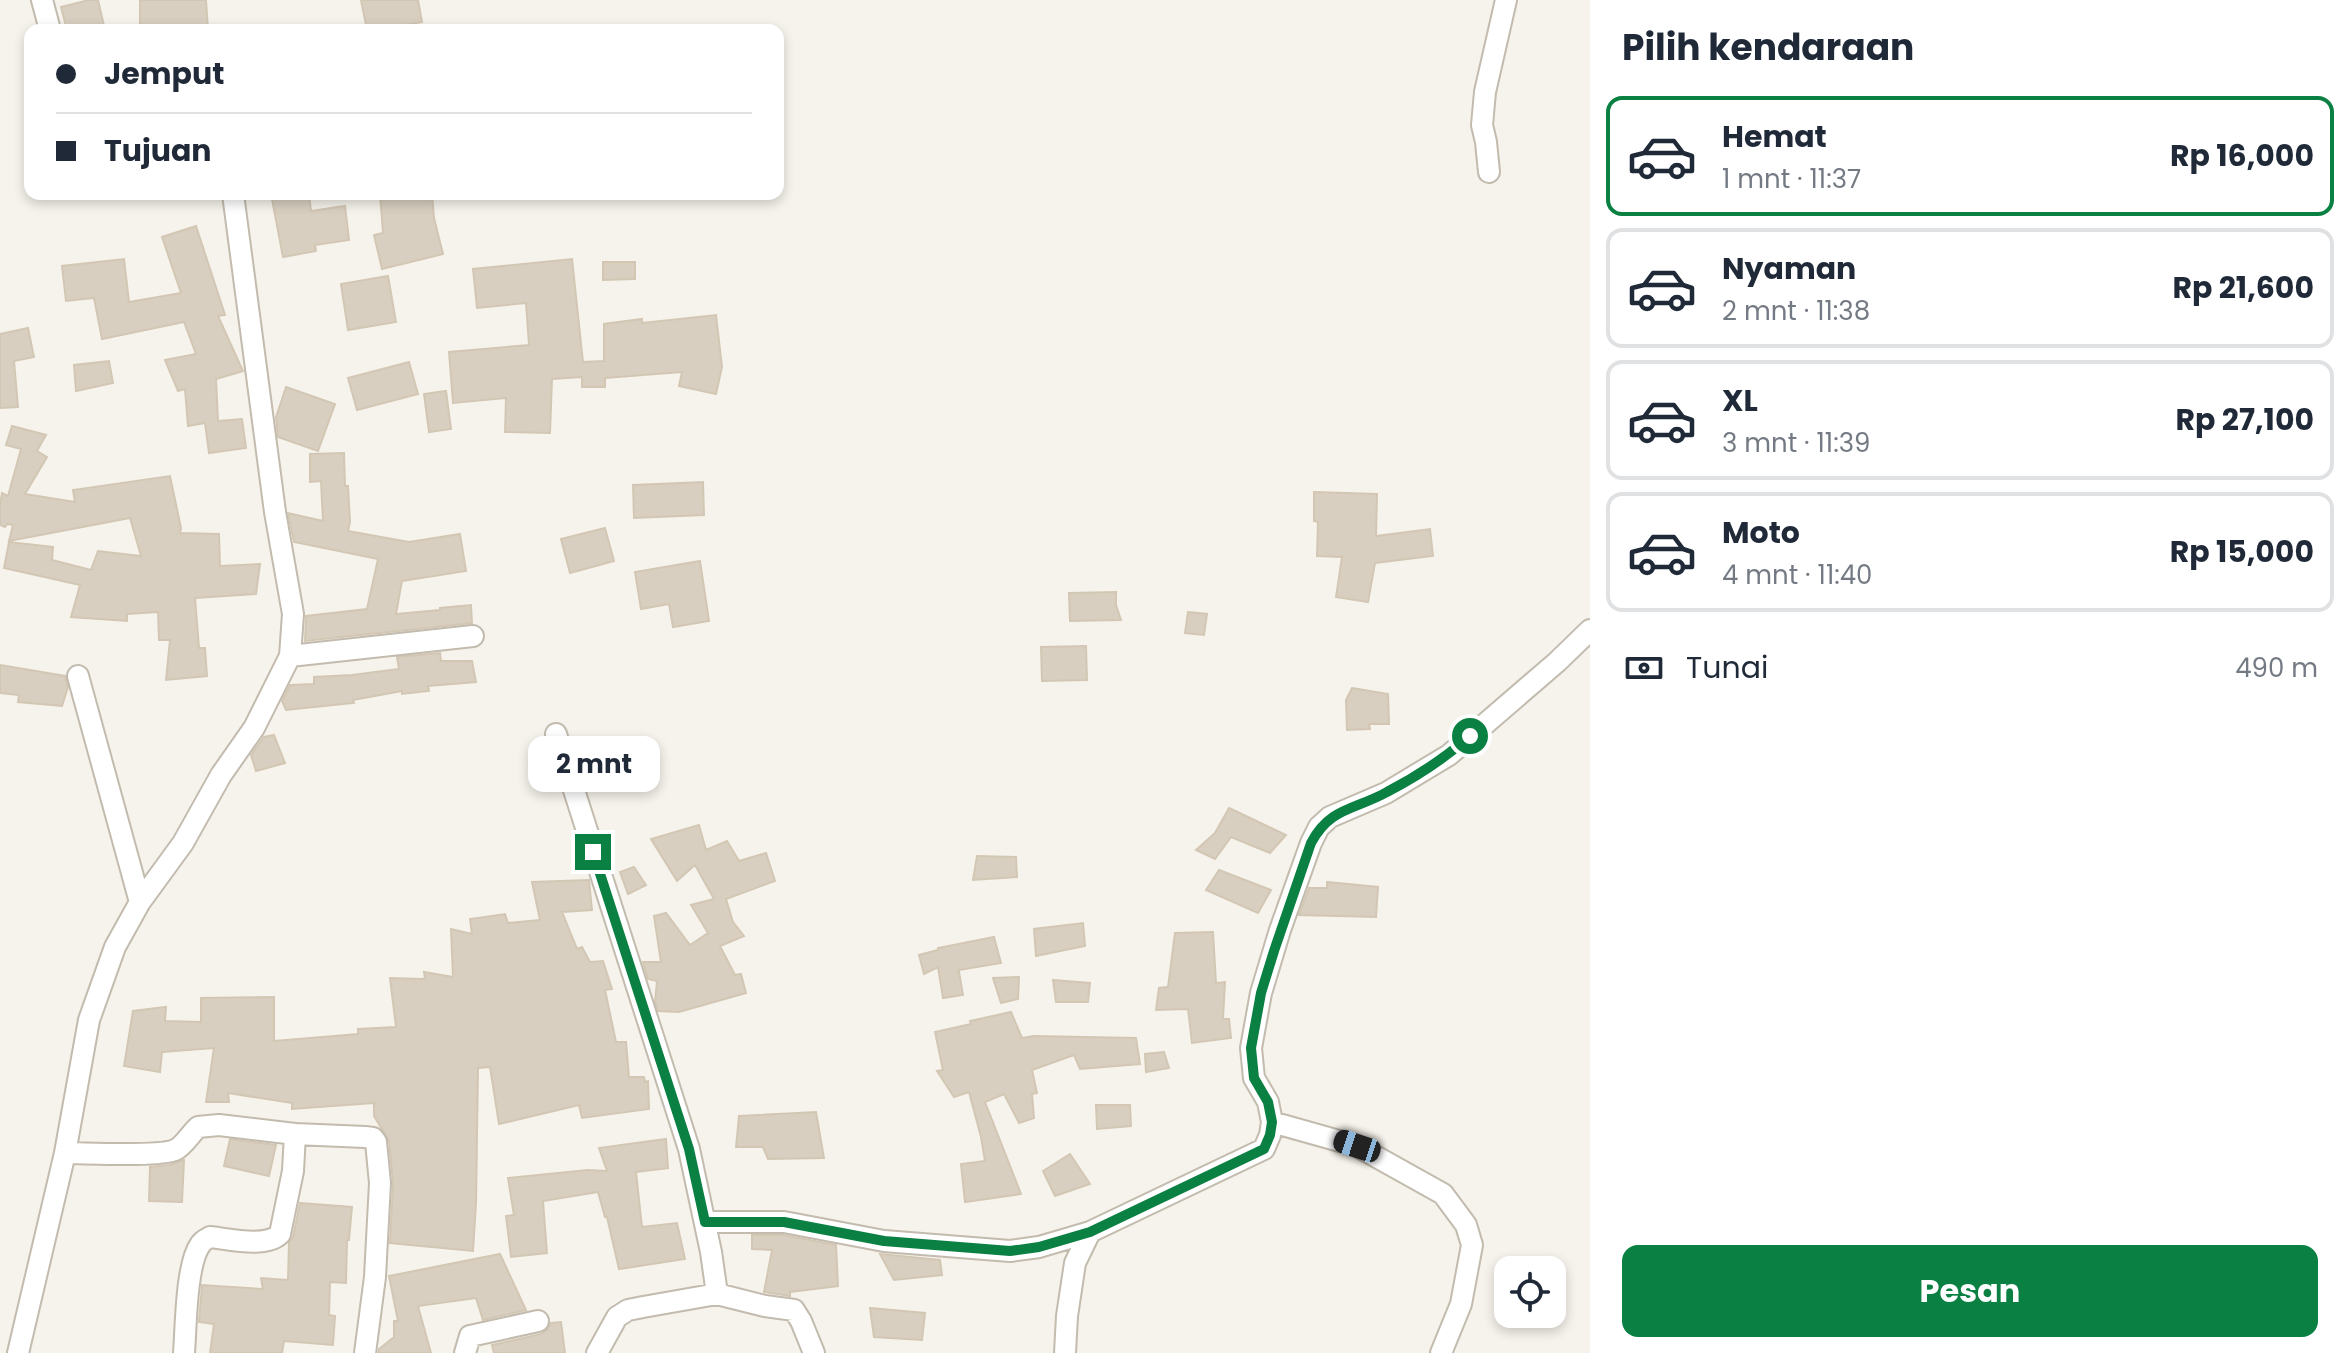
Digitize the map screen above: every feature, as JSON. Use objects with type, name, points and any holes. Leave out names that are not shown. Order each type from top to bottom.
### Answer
[{"type":"street","points":[[42,0],[48,24]]},
{"type":"street","points":[[1489,172],[1482,125],[1485,92],[1506,0]]},
{"type":"street","points":[[18,1353],[65,1153],[89,1020],[115,947],[140,902],[183,843],[221,775],[254,728],[290,656],[293,614],[275,512],[234,200]]},
{"type":"street","points":[[705,1222],[784,1222],[884,1241],[1010,1251],[1039,1247],[1090,1232],[1264,1149],[1272,1122],[1268,1102],[1254,1078],[1251,1048],[1261,993],[1280,930],[1319,827],[1330,817],[1386,793],[1449,755],[1590,630]]},
{"type":"street","points":[[290,656],[473,636]]},
{"type":"street","points":[[78,676],[140,902]]},
{"type":"street","points":[[556,734],[689,1149],[717,1294]]},
{"type":"street","points":[[1272,1122],[1357,1146],[1443,1194],[1466,1225],[1472,1245],[1463,1294],[1441,1353]]},
{"type":"street","points":[[65,1153],[170,1151],[178,1149],[198,1127],[219,1125],[295,1134],[373,1138],[380,1183],[375,1277],[365,1353]]},
{"type":"street","points":[[184,1353],[189,1280],[198,1247],[210,1237],[266,1242],[280,1234],[293,1171],[295,1134]]},
{"type":"street","points":[[1065,1353],[1075,1263],[1090,1232]]},
{"type":"street","points":[[597,1353],[622,1313],[717,1294],[794,1310],[814,1353]]},
{"type":"street","points":[[465,1353],[470,1336],[538,1321]]},
{"type":"building","points":[[98,0],[104,24],[65,24],[61,7]]},
{"type":"building","points":[[140,0],[206,0],[208,24],[140,24]]},
{"type":"building","points":[[361,0],[418,0],[422,22],[366,24]]},
{"type":"building","points":[[272,200],[310,200],[311,211],[345,206],[349,240],[315,245],[316,251],[283,257]]},
{"type":"building","points":[[380,200],[432,200],[443,254],[382,269],[374,235],[383,233]]},
{"type":"building","points":[[196,226],[225,315],[218,316],[243,371],[216,379],[218,421],[242,419],[246,448],[209,453],[205,423],[188,426],[185,389],[178,391],[165,360],[196,354],[184,322],[102,339],[94,298],[66,301],[62,266],[124,259],[129,302],[181,293],[162,237]]},
{"type":"building","points":[[572,259],[583,362],[604,361],[604,324],[716,315],[722,367],[716,394],[679,386],[682,372],[605,378],[605,387],[582,387],[582,377],[552,379],[550,433],[505,432],[506,398],[453,403],[449,352],[529,345],[526,303],[477,308],[473,269]]},
{"type":"building","points":[[603,262],[635,262],[635,279],[603,280]]},
{"type":"building","points":[[388,276],[396,322],[348,330],[341,284]]},
{"type":"building","points":[[28,328],[34,357],[14,361],[18,407],[0,408],[0,334]]},
{"type":"building","points":[[109,361],[113,383],[76,391],[74,365]]},
{"type":"building","points":[[409,362],[418,394],[357,410],[348,378]]},
{"type":"building","points":[[286,387],[335,404],[318,451],[278,437],[276,417]]},
{"type":"building","points":[[446,391],[451,429],[429,432],[424,394]]},
{"type":"building","points":[[12,426],[46,435],[37,451],[47,457],[25,494],[75,502],[73,490],[170,476],[180,533],[219,534],[220,566],[260,564],[256,594],[195,598],[199,648],[205,648],[207,676],[166,680],[170,640],[159,640],[158,612],[127,614],[127,621],[71,617],[80,585],[4,568],[9,542],[53,547],[52,560],[91,570],[98,551],[141,556],[130,518],[9,541],[13,525],[0,525],[0,505],[2,493],[8,496],[21,449],[6,445]]},
{"type":"building","points":[[344,453],[350,522],[348,531],[409,542],[460,534],[466,571],[402,581],[396,614],[471,605],[472,623],[305,641],[306,616],[367,609],[378,559],[294,542],[288,513],[323,521],[321,481],[310,482],[310,454]]},
{"type":"building","points":[[703,482],[704,515],[634,518],[633,485]]},
{"type":"building","points":[[1314,492],[1377,494],[1376,536],[1430,529],[1433,556],[1375,563],[1368,602],[1336,597],[1342,557],[1317,556],[1318,522],[1314,521]]},
{"type":"building","points":[[605,528],[614,561],[570,573],[561,539]]},
{"type":"building","points":[[700,561],[709,621],[673,627],[669,604],[641,609],[635,572]]},
{"type":"building","points":[[1116,592],[1121,620],[1070,621],[1069,593]]},
{"type":"building","points":[[1188,612],[1207,614],[1204,635],[1185,633]]},
{"type":"building","points":[[1086,646],[1087,680],[1042,681],[1041,647]]},
{"type":"building","points":[[440,653],[441,661],[472,661],[476,682],[428,686],[429,691],[402,694],[402,691],[353,700],[354,703],[286,710],[282,701],[290,685],[314,684],[314,677],[399,669],[397,657]]},
{"type":"building","points":[[0,665],[65,676],[68,687],[62,706],[18,702],[19,695],[0,693]]},
{"type":"building","points":[[1352,688],[1388,694],[1389,724],[1369,724],[1370,729],[1347,730],[1346,700]]},
{"type":"building","points":[[274,735],[285,763],[256,771],[251,755],[264,737]]},
{"type":"building","points":[[1229,808],[1286,835],[1270,853],[1231,837],[1215,859],[1196,850],[1215,833]]},
{"type":"building","points":[[699,825],[706,850],[727,841],[739,861],[766,853],[775,881],[726,899],[733,922],[744,936],[720,946],[735,975],[741,974],[746,993],[679,1012],[658,1011],[655,1002],[657,981],[648,979],[643,962],[661,962],[654,916],[666,913],[690,945],[708,933],[691,905],[714,899],[695,865],[677,881],[651,839]]},
{"type":"building","points":[[977,856],[1016,857],[1017,877],[973,880]]},
{"type":"building","points":[[634,867],[646,885],[628,894],[620,872]]},
{"type":"building","points":[[1219,870],[1271,890],[1258,913],[1206,890]]},
{"type":"building","points":[[589,880],[592,910],[562,912],[577,949],[582,947],[590,962],[603,961],[612,989],[605,990],[616,1042],[626,1042],[629,1077],[644,1077],[645,1082],[648,1081],[649,1109],[582,1118],[579,1105],[499,1124],[490,1067],[478,1068],[473,1251],[390,1243],[393,1183],[389,1141],[374,1116],[374,1103],[292,1109],[292,1103],[228,1093],[229,1102],[206,1102],[214,1048],[162,1052],[160,1072],[124,1066],[133,1011],[166,1007],[165,1021],[201,1022],[201,998],[274,997],[274,1041],[358,1034],[358,1029],[396,1027],[390,978],[425,979],[424,972],[453,977],[451,929],[472,934],[470,919],[505,914],[508,923],[540,920],[532,882]]},
{"type":"building","points":[[1327,882],[1378,887],[1376,917],[1299,915],[1309,888],[1327,888]]},
{"type":"building","points":[[1083,923],[1085,946],[1036,956],[1034,929]]},
{"type":"building","points":[[1213,932],[1216,983],[1225,982],[1223,1019],[1229,1019],[1231,1038],[1192,1043],[1188,1009],[1156,1010],[1159,988],[1168,987],[1175,933]]},
{"type":"building","points":[[994,937],[1001,963],[959,970],[963,995],[943,998],[938,967],[924,974],[919,955]]},
{"type":"building","points":[[1019,977],[1018,999],[1001,1003],[993,978]]},
{"type":"building","points":[[1053,980],[1090,983],[1088,1002],[1056,1002]]},
{"type":"building","points":[[1011,1012],[1022,1038],[1136,1038],[1140,1064],[1080,1069],[1074,1055],[1032,1070],[1037,1093],[1032,1094],[1034,1118],[1019,1123],[1004,1094],[985,1102],[1021,1194],[965,1202],[961,1164],[985,1161],[981,1137],[969,1092],[954,1097],[937,1071],[943,1070],[935,1032]]},
{"type":"building","points":[[1164,1052],[1169,1068],[1146,1072],[1145,1054]]},
{"type":"building","points":[[1096,1105],[1130,1105],[1131,1126],[1097,1129]]},
{"type":"building","points":[[816,1112],[824,1158],[768,1159],[763,1147],[736,1147],[739,1116]]},
{"type":"building","points":[[230,1139],[276,1145],[269,1176],[224,1166]]},
{"type":"building","points":[[666,1139],[668,1168],[636,1172],[642,1227],[677,1223],[685,1259],[619,1269],[598,1192],[543,1201],[547,1253],[511,1257],[506,1216],[514,1215],[508,1178],[607,1171],[599,1148]]},
{"type":"building","points":[[1070,1154],[1090,1184],[1055,1196],[1043,1171]]},
{"type":"building","points":[[184,1160],[182,1202],[149,1201],[150,1167]]},
{"type":"building","points":[[300,1203],[352,1207],[346,1283],[330,1282],[329,1315],[335,1316],[333,1345],[284,1341],[282,1353],[210,1353],[214,1324],[199,1322],[202,1285],[263,1289],[261,1278],[288,1280],[289,1242],[293,1237]]},
{"type":"building","points":[[752,1235],[783,1235],[836,1245],[838,1286],[790,1292],[790,1296],[764,1292],[772,1250],[752,1249]]},
{"type":"building","points":[[500,1254],[526,1310],[483,1320],[476,1298],[418,1306],[431,1353],[378,1353],[394,1337],[394,1321],[398,1321],[389,1276]]},
{"type":"building","points":[[880,1254],[940,1260],[942,1275],[894,1280]]},
{"type":"building","points":[[870,1308],[925,1313],[922,1340],[874,1337]]},
{"type":"building","points":[[561,1322],[565,1353],[494,1353],[492,1345],[541,1334],[551,1323]]},
{"type":"route","points":[[593,852],[689,1149],[705,1222],[784,1222],[884,1241],[1010,1251],[1039,1247],[1090,1232],[1264,1149],[1272,1122],[1268,1102],[1254,1078],[1251,1048],[1261,993],[1311,843],[1319,827],[1330,817],[1386,793],[1449,755],[1470,736]]}]
